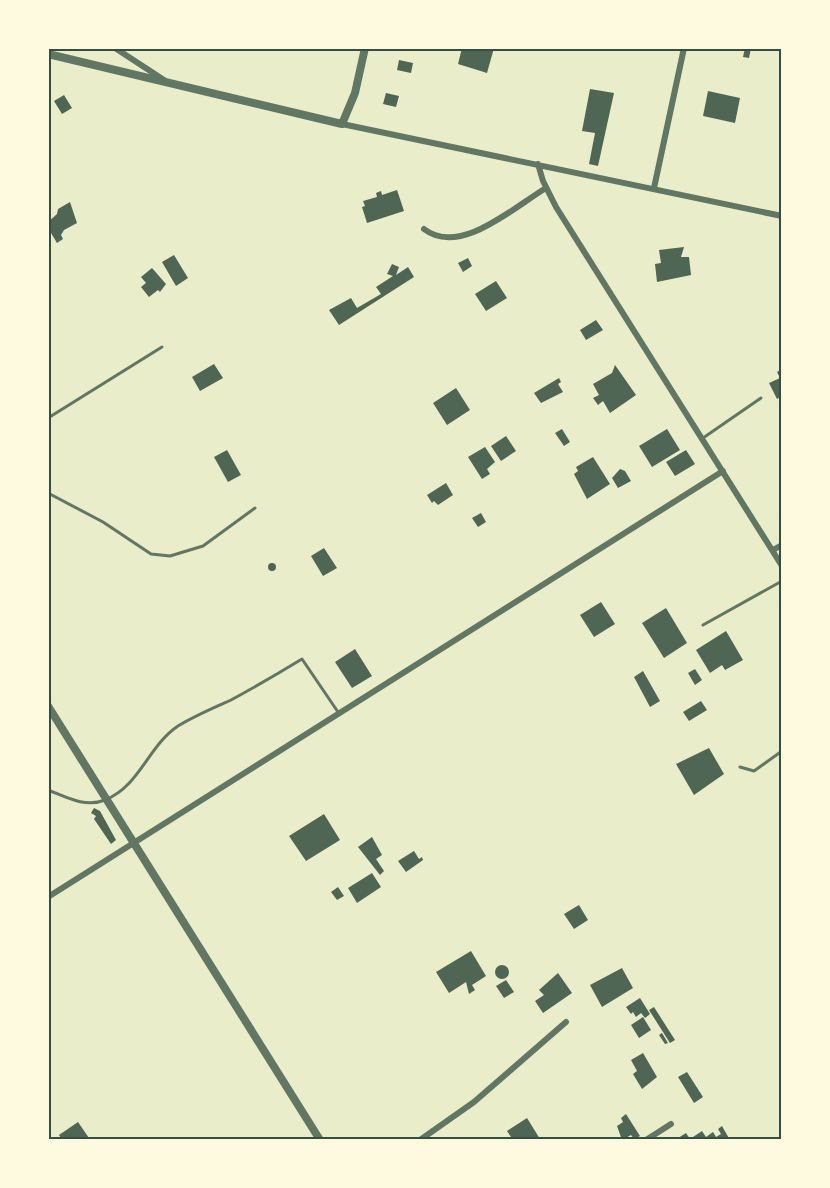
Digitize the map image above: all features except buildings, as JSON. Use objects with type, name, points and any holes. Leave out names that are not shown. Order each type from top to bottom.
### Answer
[{"type":"street","points":[[115,48],[165,80]]},
{"type":"street","points":[[342,124],[355,93],[364,48]]},
{"type":"street","points":[[654,188],[684,48]]},
{"type":"street","points":[[48,54],[165,80],[342,124],[782,216]]},
{"type":"street","points":[[538,164],[546,188],[782,566]]},
{"type":"street","points":[[424,229],[438,237],[464,236],[546,188]]},
{"type":"street","points":[[48,897],[723,471]]},
{"type":"street","points":[[773,550],[782,545]]},
{"type":"street","points":[[48,706],[320,1140]]},
{"type":"street","points":[[420,1140],[474,1102],[566,1022]]},
{"type":"street","points":[[646,1140],[671,1124]]},
{"type":"lane","points":[[48,418],[162,347]]},
{"type":"lane","points":[[702,438],[761,398]]},
{"type":"lane","points":[[48,493],[103,522],[151,554],[170,556],[202,546],[255,508]]},
{"type":"lane","points":[[703,625],[782,581]]},
{"type":"lane","points":[[48,790],[77,802],[97,802],[107,799],[131,783],[161,740],[178,726],[258,686],[302,659],[310,666],[339,714]]},
{"type":"lane","points":[[740,767],[754,771],[782,751]]}]
